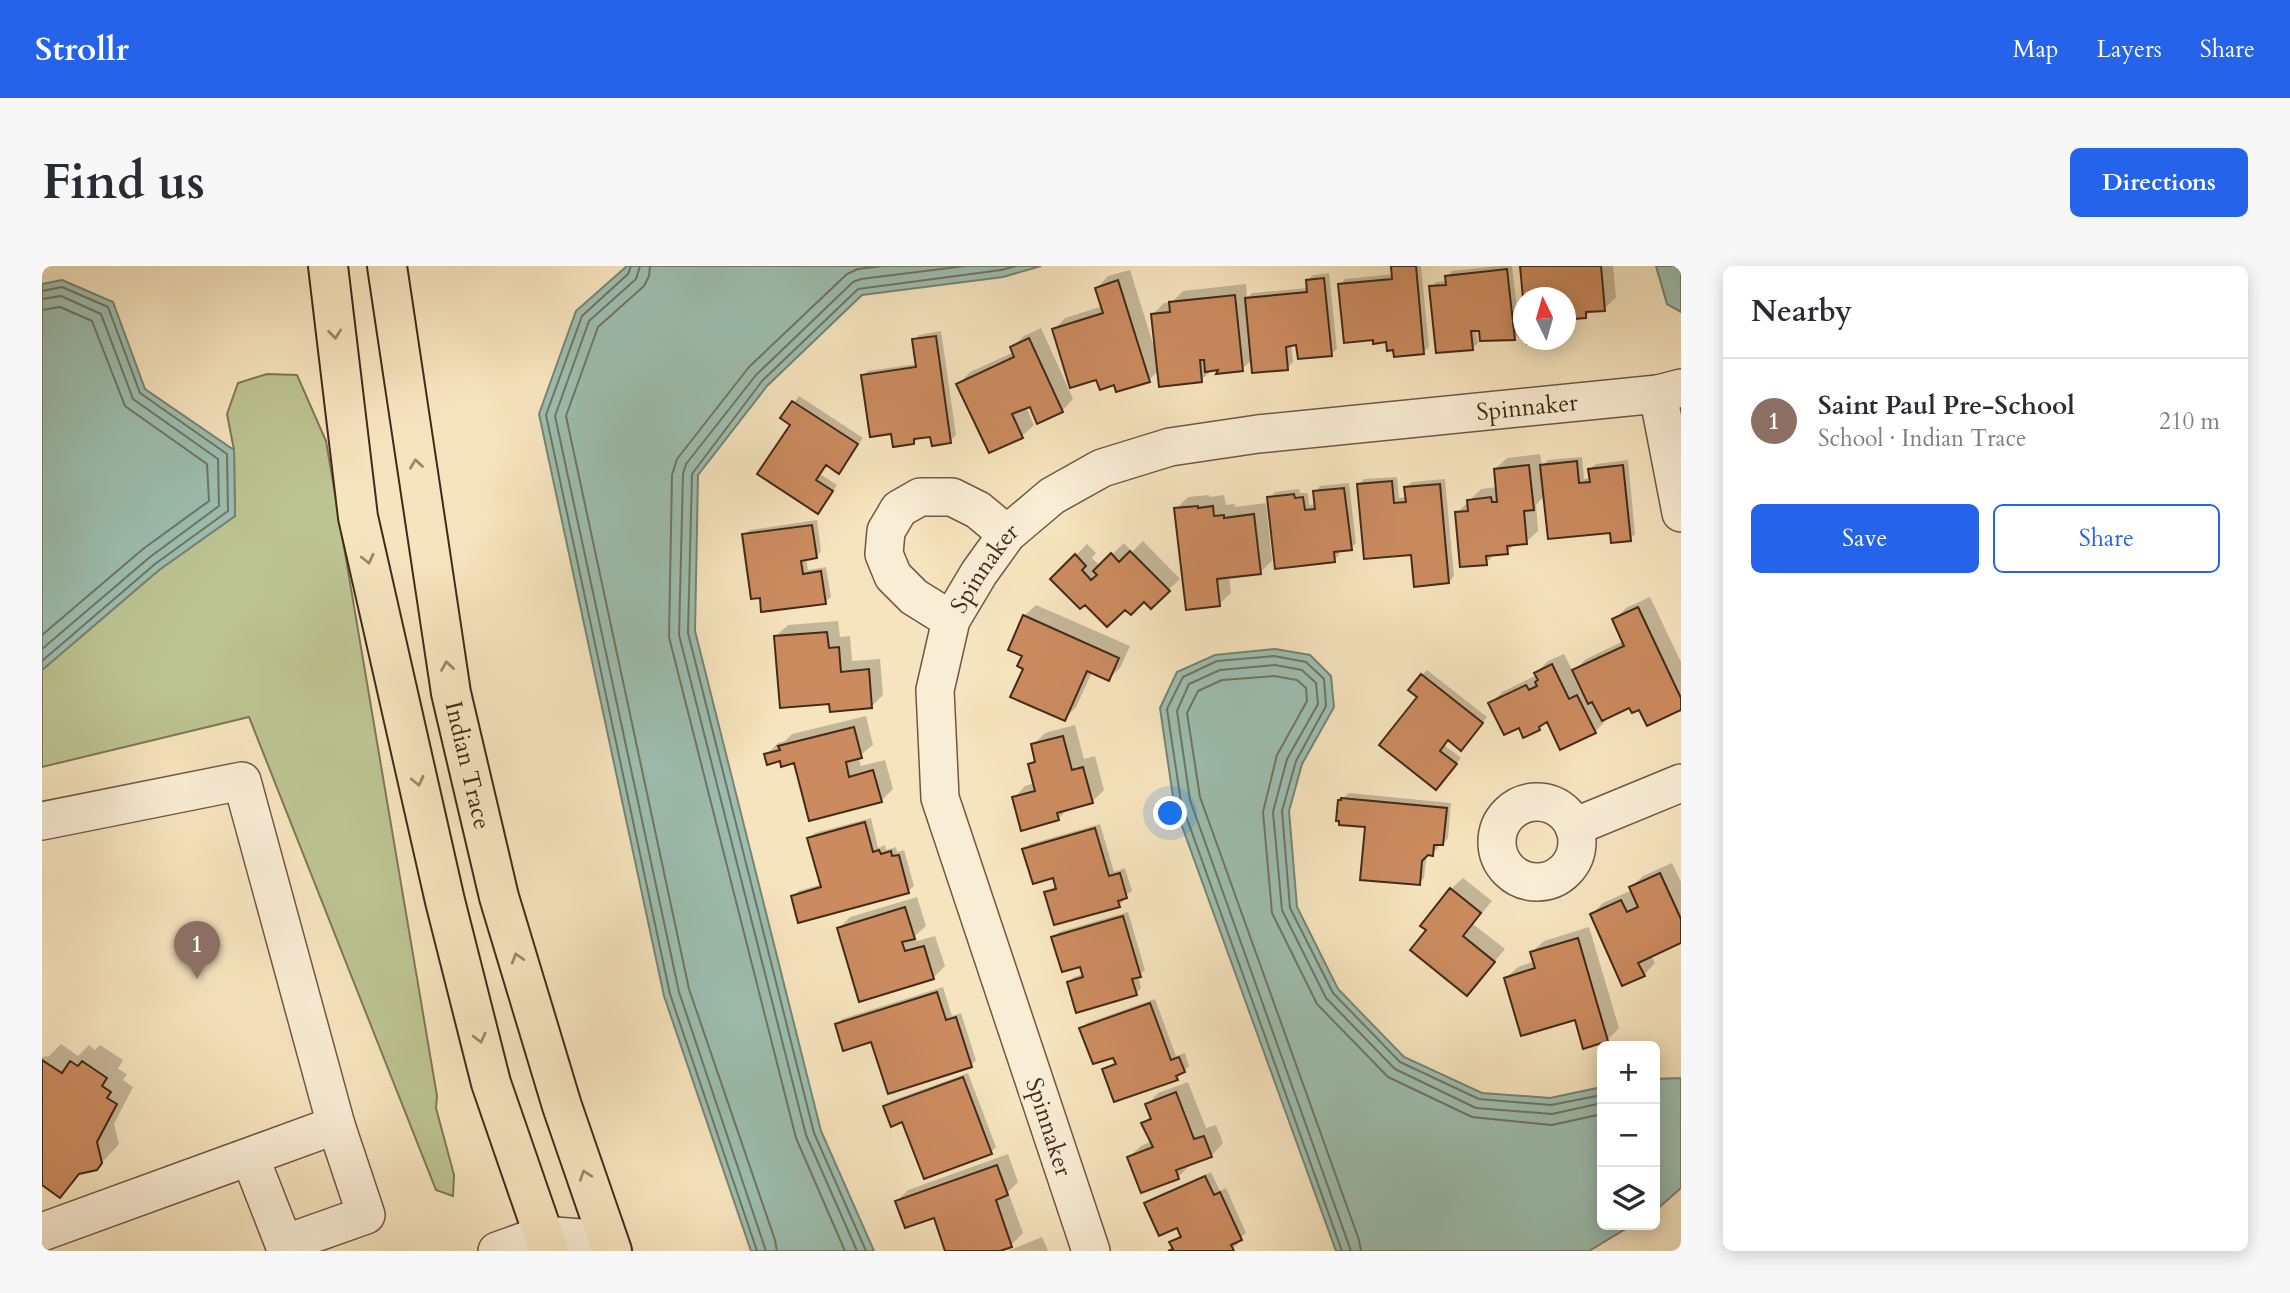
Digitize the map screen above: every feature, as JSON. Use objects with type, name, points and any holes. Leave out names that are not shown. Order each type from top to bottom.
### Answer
[{"type":"main road","points":[[328,266],[358,517],[445,901],[491,1083],[546,1243]]},
{"type":"main road","name":"Indian Trace","points":[[387,266],[451,693],[499,897],[605,1247]]},
{"type":"street","name":"Spinnaker","points":[[1091,1251],[940,798],[935,690],[951,620],[979,573],[1007,534],[1052,496],[1102,468],[1170,447],[1258,434],[1670,391],[1681,513]]},
{"type":"street","points":[[951,620],[914,597],[893,576],[884,554],[886,531],[899,509],[920,497],[952,497],[978,510],[1007,534]]},
{"type":"street","points":[[42,821],[242,781],[336,1125],[366,1214],[288,1248],[250,1157]]},
{"type":"street","points":[[1574,827],[1681,783]]},
{"type":"street","points":[[42,1232],[336,1125]]},
{"type":"street","points":[[497,1251],[546,1243],[605,1247]]},
{"type":"green space","points":[[267,374],[297,375],[326,441],[437,1096],[436,1108],[454,1175],[453,1196],[436,1190],[249,717],[42,767],[42,670],[159,570],[235,516],[234,450],[227,414],[238,383]]},
{"type":"water","points":[[627,266],[1041,266],[1003,277],[862,295],[767,386],[698,475],[695,631],[821,1131],[874,1251],[751,1251],[664,996],[539,414],[576,311]]},
{"type":"water","points":[[1656,266],[1681,266],[1681,312],[1667,304]]},
{"type":"water","points":[[62,280],[113,302],[145,389],[234,450],[235,516],[159,570],[42,670],[42,284]]},
{"type":"water","points":[[1275,649],[1310,655],[1331,676],[1334,707],[1302,764],[1289,811],[1297,907],[1338,989],[1404,1057],[1482,1093],[1550,1098],[1597,1088],[1597,1230],[1624,1230],[1589,1251],[1336,1251],[1174,804],[1160,708],[1177,672],[1215,655]]},
{"type":"water","points":[[1681,1078],[1681,1188],[1660,1207],[1660,1104],[1660,1079]]},
{"type":"building","points":[[1391,266],[1416,266],[1424,354],[1394,357],[1393,350],[1387,351],[1386,342],[1373,344],[1373,340],[1344,343],[1338,284],[1392,279]]},
{"type":"building","points":[[1520,266],[1601,266],[1605,311],[1586,312],[1586,318],[1576,319],[1576,287],[1522,287]]},
{"type":"building","points":[[1507,269],[1513,340],[1480,341],[1479,331],[1471,331],[1473,350],[1436,353],[1429,286],[1446,285],[1445,276]]},
{"type":"building","points":[[1324,278],[1332,356],[1298,359],[1296,345],[1286,347],[1288,370],[1252,373],[1245,298],[1307,292],[1306,280]]},
{"type":"building","points":[[1118,280],[1150,382],[1116,392],[1114,385],[1100,390],[1096,380],[1070,388],[1052,329],[1103,313],[1095,288]]},
{"type":"building","points":[[1235,295],[1243,371],[1216,374],[1218,370],[1205,372],[1204,360],[1200,360],[1202,382],[1159,387],[1151,314],[1170,312],[1169,302]]},
{"type":"building","points":[[936,336],[951,443],[932,446],[930,437],[914,439],[914,444],[893,447],[891,434],[870,437],[861,375],[916,367],[912,339]]},
{"type":"building","points":[[1029,338],[1063,412],[1037,424],[1030,407],[1012,414],[1023,438],[989,453],[956,384],[1014,357],[1010,347]]},
{"type":"building","points":[[792,401],[858,444],[839,474],[826,465],[816,480],[833,491],[818,514],[757,474],[790,425],[780,418]]},
{"type":"building","points":[[1577,461],[1579,483],[1590,482],[1588,469],[1623,465],[1631,541],[1611,543],[1610,533],[1548,539],[1540,465]]},
{"type":"building","points":[[1529,465],[1534,510],[1524,511],[1527,544],[1507,546],[1508,554],[1486,556],[1487,565],[1460,567],[1455,512],[1468,511],[1467,500],[1491,497],[1492,502],[1497,502],[1494,469]]},
{"type":"building","points":[[1392,481],[1394,503],[1406,502],[1404,487],[1440,484],[1449,583],[1414,587],[1411,555],[1364,559],[1357,484]]},
{"type":"building","points":[[1344,488],[1352,550],[1334,552],[1335,562],[1275,569],[1267,497],[1294,494],[1295,498],[1303,497],[1305,510],[1315,509],[1313,491]]},
{"type":"building","points":[[1213,506],[1214,516],[1224,515],[1224,518],[1254,514],[1261,574],[1217,579],[1220,606],[1186,610],[1174,508]]},
{"type":"building","points":[[812,525],[817,558],[801,561],[803,574],[821,571],[826,604],[761,612],[760,598],[751,599],[742,534]]},
{"type":"building","points":[[1130,551],[1170,591],[1151,609],[1144,602],[1131,615],[1125,610],[1107,627],[1085,605],[1080,609],[1050,579],[1075,554],[1086,566],[1082,570],[1091,580],[1097,575],[1093,571],[1111,553],[1119,562]]},
{"type":"building","points":[[1638,607],[1681,698],[1681,710],[1647,726],[1639,710],[1632,713],[1629,708],[1602,721],[1592,702],[1588,704],[1572,670],[1624,646],[1612,619]]},
{"type":"building","points":[[1023,615],[1119,658],[1109,681],[1087,671],[1065,721],[1010,697],[1023,669],[1017,666],[1022,656],[1008,650]]},
{"type":"building","points":[[827,632],[829,648],[839,647],[841,672],[869,669],[872,708],[830,712],[829,704],[780,708],[774,636]]},
{"type":"building","points":[[1552,664],[1569,699],[1577,695],[1596,733],[1560,750],[1547,722],[1539,727],[1540,730],[1523,738],[1519,728],[1504,735],[1488,703],[1526,685],[1529,690],[1537,686],[1535,682],[1538,680],[1534,673]]},
{"type":"building","points":[[1421,674],[1483,723],[1461,751],[1448,740],[1440,751],[1457,764],[1436,790],[1379,745],[1417,697],[1408,690]]},
{"type":"building","points":[[854,727],[862,758],[846,762],[849,777],[873,770],[882,802],[809,821],[794,763],[781,767],[780,761],[767,765],[764,754],[780,750],[778,746]]},
{"type":"building","points":[[1063,736],[1072,770],[1083,767],[1093,803],[1057,813],[1059,820],[1021,831],[1012,797],[1035,791],[1028,764],[1035,762],[1031,744]]},
{"type":"building","points":[[1341,798],[1447,808],[1443,845],[1434,845],[1433,856],[1428,855],[1422,861],[1420,885],[1360,880],[1365,827],[1339,825],[1339,821],[1336,821],[1338,800]]},
{"type":"building","points":[[865,822],[873,852],[879,850],[881,854],[891,851],[892,856],[899,855],[909,893],[798,923],[791,896],[821,887],[807,838]]},
{"type":"building","points":[[1095,828],[1109,876],[1120,873],[1127,898],[1118,901],[1120,907],[1054,925],[1044,892],[1056,889],[1053,878],[1033,884],[1022,849]]},
{"type":"building","points":[[1660,873],[1681,919],[1681,943],[1638,963],[1645,976],[1622,986],[1590,914],[1621,900],[1627,912],[1638,907],[1629,887]]},
{"type":"building","points":[[1450,888],[1481,913],[1463,936],[1495,962],[1467,996],[1410,950],[1426,930],[1420,926]]},
{"type":"building","points":[[905,907],[915,939],[902,942],[905,951],[924,946],[934,979],[859,1002],[837,928]]},
{"type":"building","points":[[1123,916],[1141,977],[1132,979],[1137,995],[1076,1013],[1067,982],[1083,977],[1080,967],[1062,972],[1051,937]]},
{"type":"building","points":[[1578,938],[1608,1041],[1597,1041],[1597,1045],[1583,1049],[1575,1020],[1521,1036],[1504,978],[1535,968],[1530,952]]},
{"type":"building","points":[[937,992],[946,1020],[956,1017],[972,1067],[888,1094],[871,1042],[843,1051],[835,1024]]},
{"type":"building","points":[[1150,1003],[1171,1060],[1179,1057],[1185,1072],[1176,1076],[1178,1080],[1114,1102],[1102,1069],[1116,1064],[1113,1058],[1093,1064],[1079,1028]]},
{"type":"building","points":[[42,1060],[62,1073],[70,1061],[78,1066],[82,1061],[107,1078],[102,1086],[111,1092],[107,1098],[117,1104],[97,1142],[102,1163],[97,1170],[79,1174],[60,1198],[42,1185]]},
{"type":"building","points":[[963,1077],[992,1154],[924,1179],[902,1122],[891,1127],[883,1106]]},
{"type":"building","points":[[1176,1092],[1194,1139],[1204,1136],[1212,1157],[1176,1170],[1179,1179],[1141,1193],[1127,1157],[1153,1147],[1141,1123],[1151,1119],[1145,1104]]},
{"type":"building","points":[[997,1165],[1008,1195],[996,1200],[1012,1247],[1000,1251],[945,1251],[934,1218],[905,1228],[895,1201]]},
{"type":"building","points":[[1205,1176],[1214,1195],[1220,1192],[1242,1240],[1231,1245],[1234,1251],[1168,1251],[1173,1249],[1169,1242],[1181,1237],[1177,1228],[1159,1236],[1144,1203]]},
{"type":"place","name":"Saint Paul Pre-School","points":[[197,979]]}]
